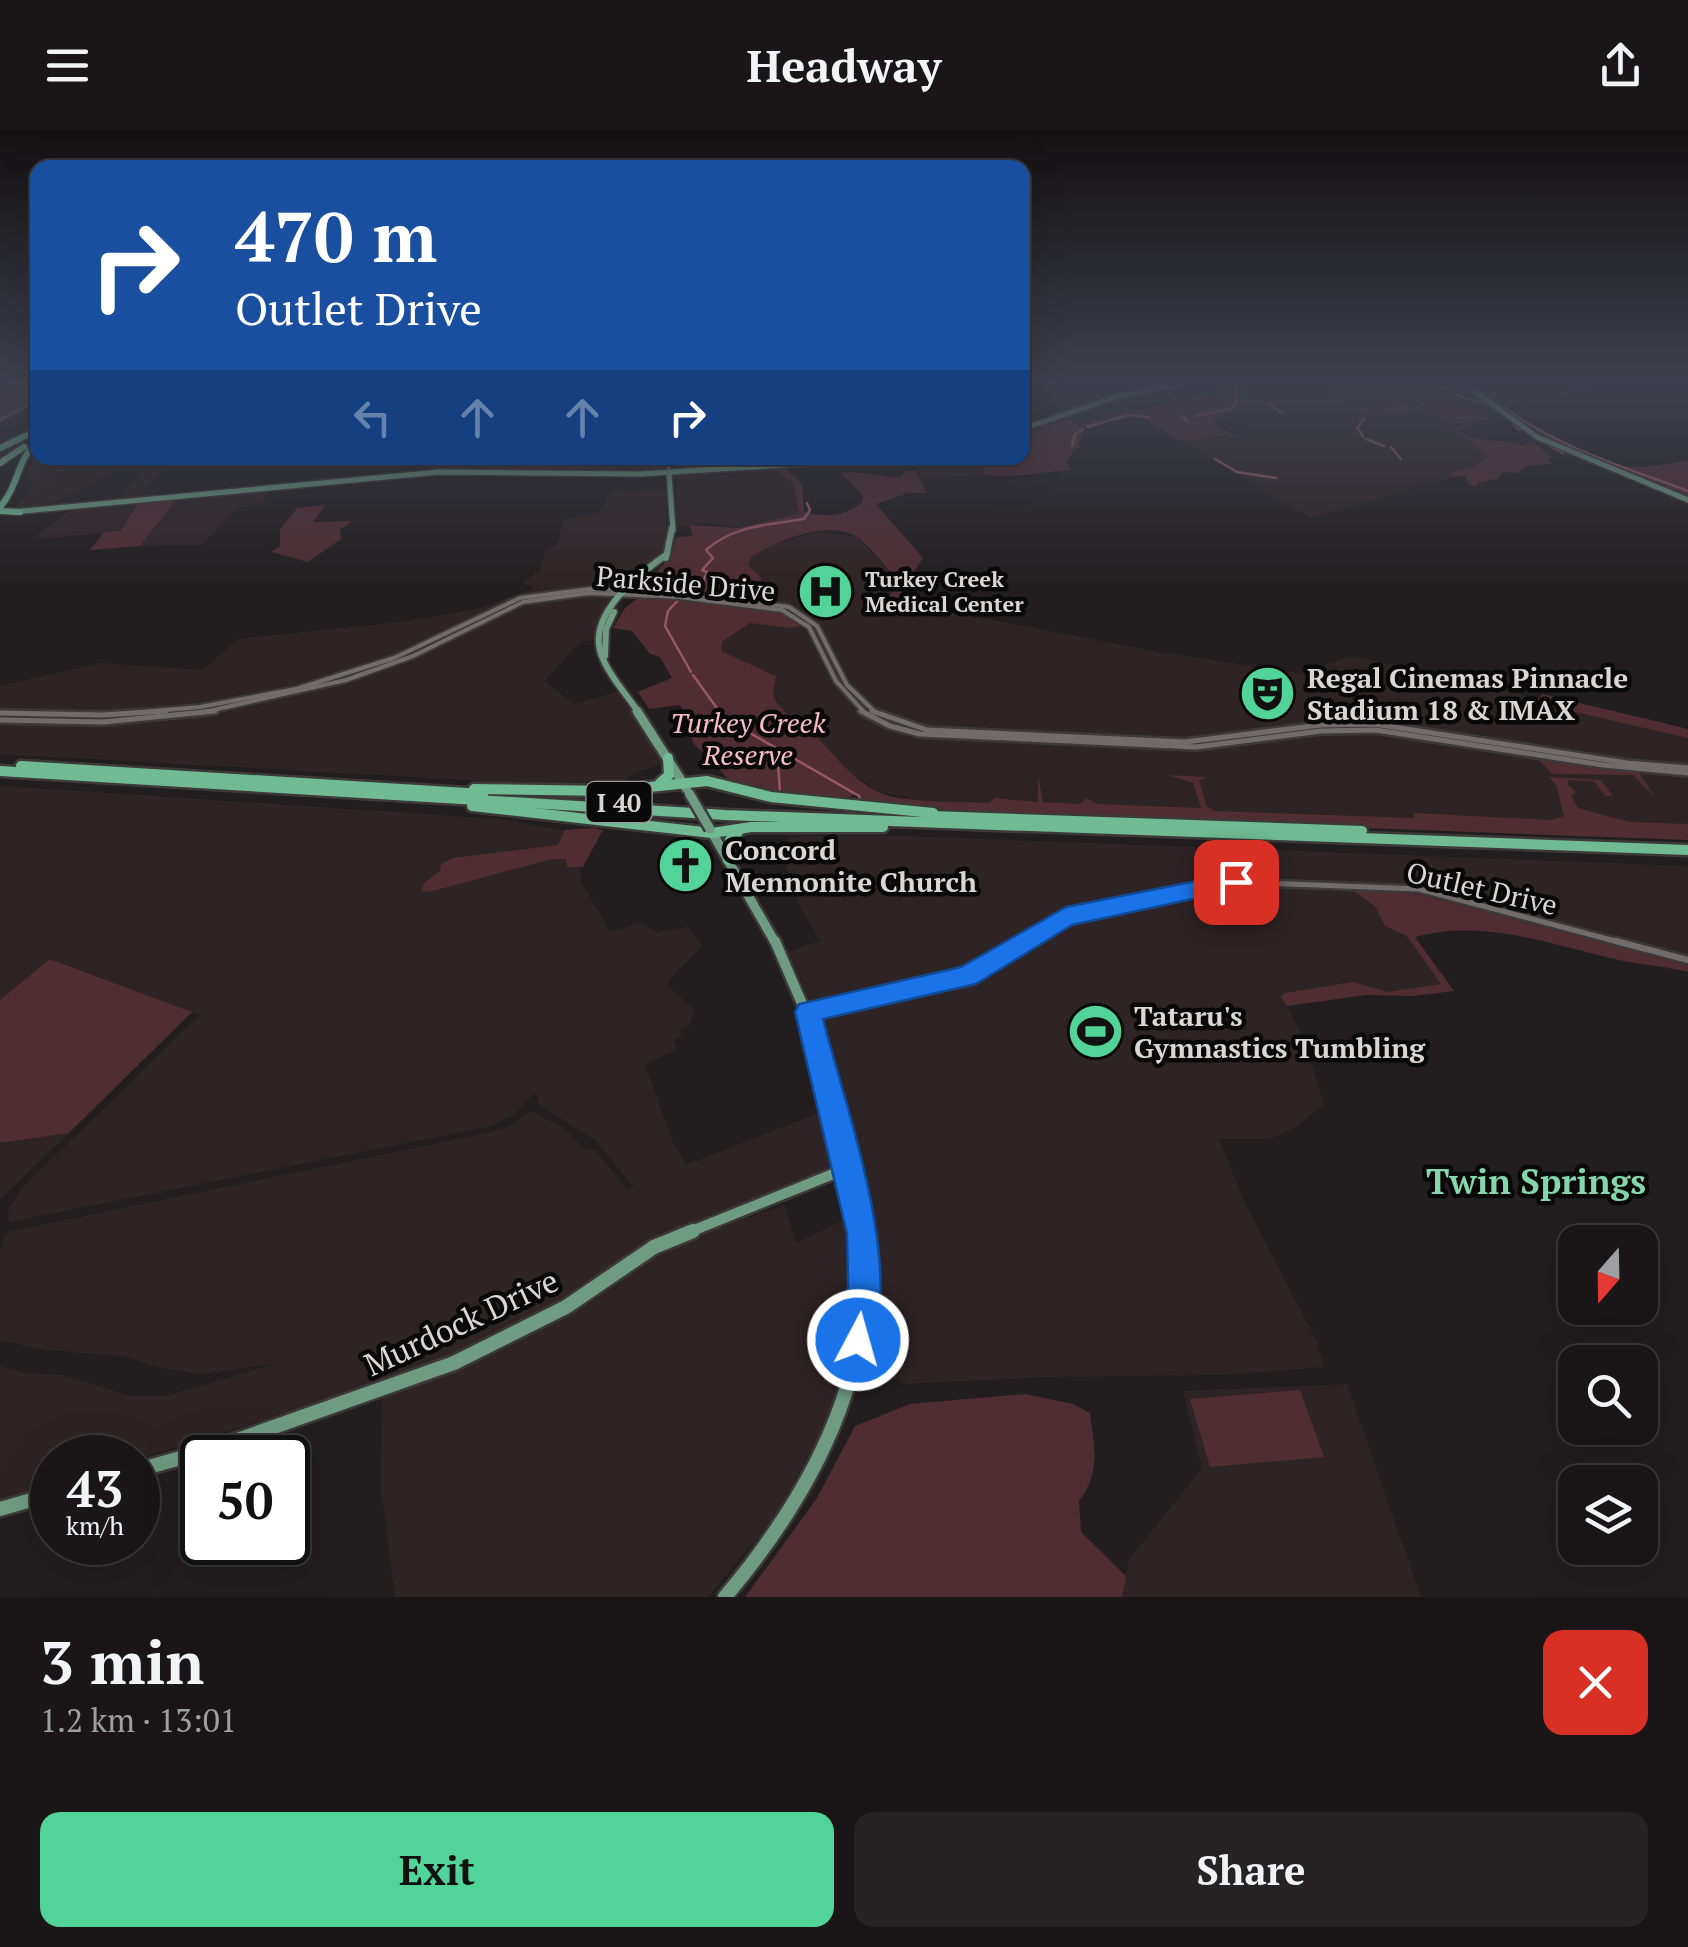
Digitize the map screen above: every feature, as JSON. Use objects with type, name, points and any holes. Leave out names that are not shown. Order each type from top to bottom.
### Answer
[{"type":"highway","points":[[1,510],[14,491],[18,461],[25,452]]},
{"type":"highway","points":[[0,486],[10,492],[1,510]]},
{"type":"highway","points":[[1,510],[21,515]]},
{"type":"highway","points":[[656,786],[668,778],[668,758]]},
{"type":"highway","name":"I 40","points":[[0,771],[383,792]]},
{"type":"highway","name":"I 40","points":[[0,771],[1011,826],[1688,847]]},
{"type":"highway","points":[[383,792],[595,791],[707,781],[786,799],[969,817]]},
{"type":"highway","points":[[383,792],[711,831],[751,827],[1011,826]]},
{"type":"highway","name":"I 40","points":[[859,817],[969,817],[1688,847]]},
{"type":"highway","points":[[728,860],[732,836],[751,827]]},
{"type":"main road","points":[[1574,452],[1688,500]]},
{"type":"main road","points":[[21,515],[448,471],[669,473],[788,465]]},
{"type":"main road","points":[[669,473],[673,537],[666,555],[628,593],[601,632],[605,656],[728,860],[808,1012],[848,1168],[864,1259],[863,1308],[846,1393],[826,1446],[770,1544],[724,1597]]},
{"type":"main road","name":"Murdock Drive","points":[[160,1463],[272,1428],[454,1362],[566,1306],[654,1247],[848,1168]]},
{"type":"main road","points":[[0,1509],[30,1500]]},
{"type":"street","points":[[668,465],[669,473]]},
{"type":"street","name":"Parkside Drive","points":[[0,717],[118,724],[197,717],[248,707],[400,662],[520,603],[569,592],[628,593],[773,602],[801,612],[822,629],[859,700],[888,719],[927,730],[1185,742],[1321,725],[1374,724],[1688,770]]},
{"type":"street","name":"Outlet Drive","points":[[808,1012],[967,976],[1066,916],[1236,882],[1420,889],[1688,960]]},
{"type":"shaded area","points":[[1201,452],[1484,452],[1493,459],[1459,475],[1311,518]]},
{"type":"shaded area","points":[[30,465],[168,465],[136,499],[117,500],[141,471],[115,472],[44,507],[12,510],[32,490]]},
{"type":"shaded area","points":[[491,465],[666,468],[624,473],[489,469]]},
{"type":"shaded area","points":[[923,465],[982,465],[984,475],[923,478],[920,471]]},
{"type":"shaded area","points":[[774,469],[794,484],[801,510],[796,516],[736,527],[708,523],[676,527],[677,474]]},
{"type":"shaded area","points":[[269,490],[262,504],[237,508],[202,545],[140,546],[177,499]]},
{"type":"shaded area","points":[[612,491],[666,491],[666,547],[607,608],[595,630],[595,640],[581,641],[544,681],[574,704],[620,691],[662,764],[632,774],[625,781],[575,786],[0,754],[0,686],[100,663],[203,670],[238,639],[409,621],[477,609],[533,589],[523,582],[539,571],[546,548],[557,545],[564,519],[599,513]]},
{"type":"shaded area","points":[[138,504],[119,531],[31,540],[70,510]]},
{"type":"shaded area","points":[[816,532],[857,537],[899,582],[888,600],[1159,652],[1299,673],[1352,656],[1688,733],[1688,830],[909,801],[905,796],[879,793],[847,770],[815,735],[783,711],[773,694],[776,676],[720,651],[722,642],[750,623],[807,625],[816,636],[828,636],[801,609],[755,599],[762,579],[748,565],[752,556],[771,545]]},
{"type":"shaded area","points":[[0,786],[501,819],[577,833],[581,881],[610,932],[640,923],[656,932],[688,927],[702,946],[668,985],[694,1010],[690,1025],[680,1029],[682,1035],[674,1039],[677,1050],[645,1064],[671,1138],[686,1165],[821,1112],[831,1153],[827,1172],[747,1205],[748,1218],[784,1205],[796,1243],[847,1219],[852,1268],[843,1349],[835,1353],[838,1384],[821,1433],[774,1518],[708,1597],[395,1597],[381,1488],[383,1383],[215,1435],[180,1435],[180,1446],[160,1452],[160,1435],[30,1435],[30,1491],[0,1500],[0,1366],[24,1373],[62,1375],[131,1396],[167,1396],[274,1364],[202,1374],[160,1368],[124,1356],[45,1350],[0,1340],[0,1251],[3,1237],[11,1231],[488,1133],[508,1127],[531,1111],[565,1129],[583,1148],[595,1150],[627,1190],[634,1187],[595,1140],[538,1104],[538,1096],[533,1094],[515,1114],[492,1126],[9,1222],[8,1211],[20,1190],[200,1015],[51,959],[0,1000]]},
{"type":"shaded area","points":[[905,836],[1688,866],[1688,955],[1414,884],[1251,878],[1209,882],[1213,889],[1275,885],[1379,893],[1454,991],[1412,996],[1366,995],[1287,1006],[1304,1039],[1324,1104],[1294,1128],[1269,1139],[1219,1139],[1243,1199],[1317,1342],[1324,1367],[1222,1375],[1043,1377],[908,1384],[872,1370],[866,1363],[875,1268],[866,1197],[819,1020],[788,952],[821,941],[801,909],[780,848],[788,838]]},
{"type":"shaded area","points":[[69,1133],[17,1183],[0,1199],[0,1143]]},
{"type":"shaded area","points":[[1347,1384],[1421,1597],[1122,1597],[1128,1561],[1202,1468],[1183,1391]]},
{"type":"green space","points":[[1030,452],[1072,452],[1066,462],[1071,470],[984,475],[985,466],[1030,465]]},
{"type":"green space","points":[[1483,452],[1545,452],[1553,464],[1526,466],[1518,473],[1502,472],[1499,478],[1476,487],[1468,484],[1466,476],[1453,477],[1449,473],[1473,467],[1489,457]]},
{"type":"green space","points":[[1576,452],[1635,467],[1688,460],[1688,497]]},
{"type":"green space","points":[[785,468],[802,484],[804,512],[820,515],[843,513],[863,501],[863,496],[841,473],[901,477],[904,471],[916,471],[927,493],[908,493],[876,504],[923,558],[901,591],[906,603],[887,599],[899,582],[865,544],[848,533],[834,530],[790,538],[752,556],[748,565],[762,579],[755,599],[641,588],[670,558],[677,537],[693,536],[689,525],[737,528],[799,514],[794,484],[774,469]]},
{"type":"green space","points":[[177,499],[140,546],[90,550],[104,532],[120,531],[138,504]]},
{"type":"green space","points":[[325,505],[313,522],[351,521],[340,530],[341,539],[308,562],[271,552],[280,546],[280,530],[297,508]]},
{"type":"green space","name":"Turkey Creek Reserve","points":[[639,597],[765,607],[783,611],[807,625],[790,628],[750,623],[722,642],[721,651],[776,676],[773,695],[782,708],[858,779],[874,790],[898,798],[1038,802],[1038,775],[1043,802],[1080,804],[1087,798],[1097,804],[1201,808],[1193,783],[1168,775],[1207,777],[1199,780],[1206,805],[1214,811],[1414,818],[1414,813],[1551,820],[1564,816],[1556,785],[1549,777],[1601,780],[1613,796],[1605,796],[1594,781],[1569,780],[1567,784],[1576,792],[1571,796],[1578,808],[1629,822],[1688,824],[1688,840],[957,813],[864,801],[857,794],[841,800],[757,791],[733,784],[694,744],[687,729],[690,721],[680,705],[649,709],[638,692],[672,678],[660,657],[650,654],[632,631],[613,628],[625,608]]},
{"type":"green space","points":[[1542,694],[1688,729],[1688,738],[1536,703]]},
{"type":"green space","points":[[1536,757],[1639,773],[1656,798],[1633,775],[1552,774]]},
{"type":"green space","points":[[565,830],[603,830],[583,867],[567,867],[566,859],[552,859],[421,891],[424,883],[440,871],[441,864],[453,858],[558,845]]},
{"type":"green space","points":[[1358,889],[1422,895],[1688,965],[1688,972],[1518,936],[1467,930],[1441,932],[1415,937],[1454,991],[1412,996],[1366,995],[1287,1006],[1281,997],[1285,993],[1353,982],[1388,992],[1441,984],[1407,936],[1385,926],[1376,907],[1355,892]]},
{"type":"green space","points":[[50,959],[192,1012],[69,1133],[0,1143],[0,1000]]},
{"type":"green space","points":[[1300,1390],[1324,1457],[1210,1467],[1190,1399]]},
{"type":"green space","points":[[1025,1394],[1073,1404],[1090,1413],[1094,1459],[1091,1480],[1079,1501],[1081,1532],[1126,1576],[1122,1597],[745,1597],[817,1498],[855,1426],[910,1404]]},
{"type":"waterway","points":[[1396,452],[1401,459]]},
{"type":"waterway","points":[[1587,452],[1688,491]]},
{"type":"waterway","points":[[1215,459],[1237,472],[1276,478]]},
{"type":"waterway","points":[[686,591],[700,590],[707,572],[702,570],[713,558],[706,550],[728,535],[752,527],[804,519],[810,510],[807,503]]},
{"type":"waterway","points":[[681,597],[668,611],[665,626],[691,672]]},
{"type":"waterway","points":[[693,675],[724,718],[777,749]]},
{"type":"waterway","points":[[777,749],[859,796],[862,803]]},
{"type":"waterway","points":[[777,749],[780,793]]},
{"type":"place","name":"Turkey Creek Medical Center","points":[[826,591]]},
{"type":"place","name":"Regal Cinemas Pinnacle Stadium 18 & IMAX","points":[[1268,693]]},
{"type":"place","name":"Concord Mennonite Church","points":[[686,865]]},
{"type":"place","name":"Tataru's Gymnastics Tumbling","points":[[1095,1031]]},
{"type":"district","name":"Twin Springs","points":[[1536,1181]]},
{"type":"route","points":[[858,1340],[864,1284],[862,1234],[808,1012],[954,981],[992,964],[1066,916],[1236,882]]}]
